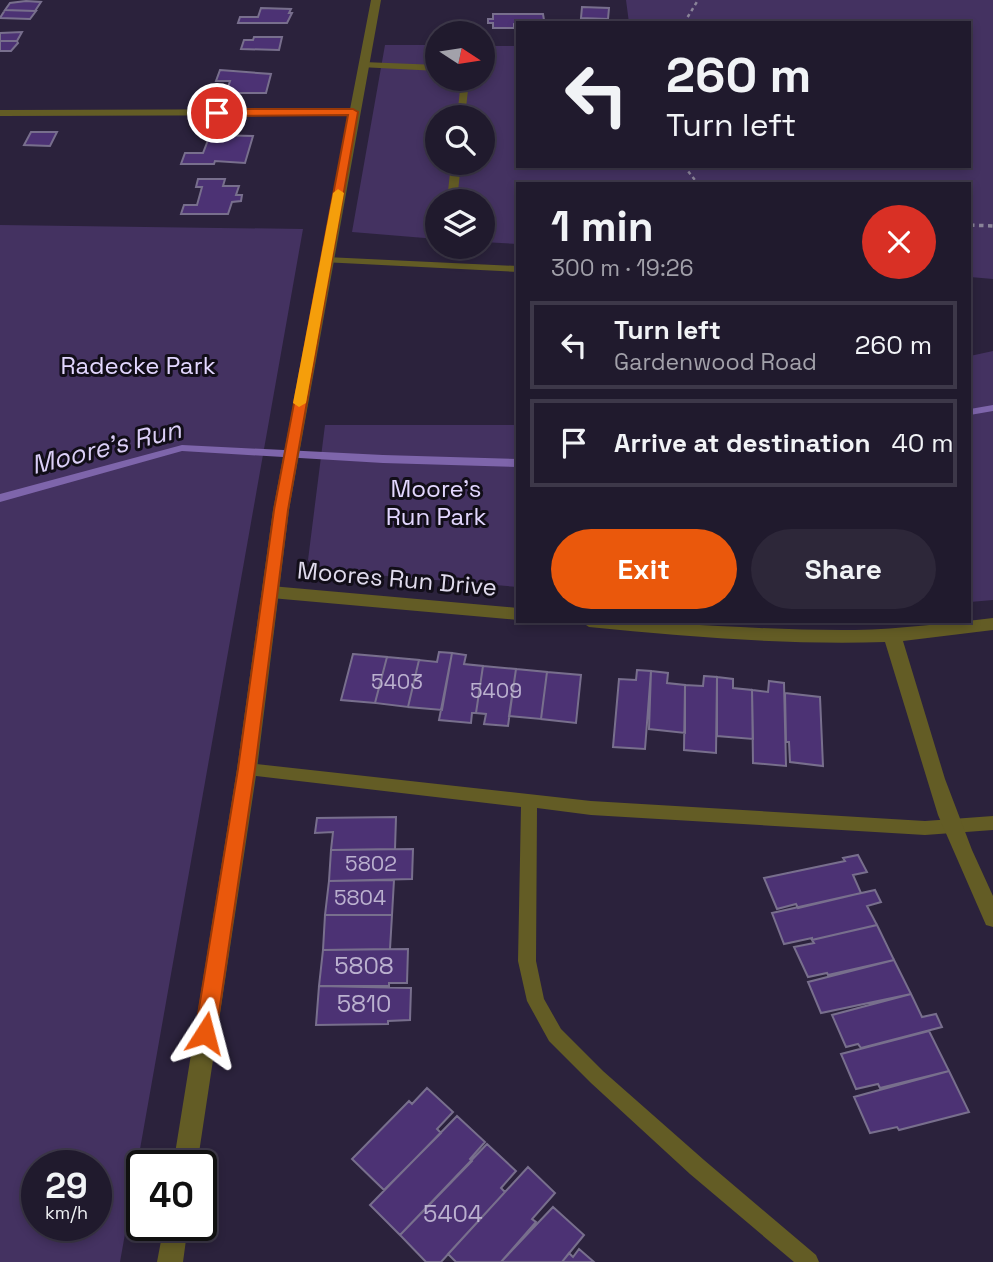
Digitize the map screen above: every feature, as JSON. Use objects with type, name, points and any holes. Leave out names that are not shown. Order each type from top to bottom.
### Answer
[{"type":"street","points":[[187,1150],[247,769],[281,510],[353,112],[376,0]]},
{"type":"street","points":[[0,113],[353,112]]},
{"type":"street","name":"Moores Run Drive","points":[[271,592],[516,614]]},
{"type":"street","points":[[608,623],[676,630],[794,635],[892,635],[993,624]]},
{"type":"street","points":[[892,635],[923,740],[954,827],[978,891],[993,918]]},
{"type":"street","points":[[170,1262],[173,1241]]},
{"type":"lane","points":[[363,65],[425,67]]},
{"type":"lane","points":[[326,260],[516,269]]},
{"type":"lane","points":[[247,769],[590,808],[925,828],[993,822]]},
{"type":"lane","points":[[529,802],[527,961],[536,1001],[555,1035],[597,1077],[697,1167],[808,1262]]},
{"type":"path","points":[[685,21],[698,0]]},
{"type":"path","points":[[686,168],[696,182]]},
{"type":"path","points":[[971,225],[993,226]]},
{"type":"green space","points":[[626,0],[993,0],[993,279],[971,277],[971,182],[516,182],[516,244],[495,243],[495,189],[425,189],[425,238],[352,232],[385,45],[425,45],[425,91],[495,91],[495,46],[516,46],[516,168],[971,168],[971,21],[629,21]]},
{"type":"green space","name":"Radecke Park","points":[[0,225],[303,229],[140,1150],[126,1150],[126,1228],[120,1262],[0,1262]]},
{"type":"green space","points":[[993,351],[993,600],[971,602],[971,356]]},
{"type":"green space","name":"Moore's Run Park","points":[[325,425],[516,425],[516,587],[316,570],[308,560]]},
{"type":"building","points":[[41,2],[35,11],[5,10],[10,3]]},
{"type":"building","points":[[582,7],[609,8],[608,19],[581,18]]},
{"type":"building","points":[[261,8],[291,9],[289,13],[292,13],[287,23],[238,23],[240,17],[258,17]]},
{"type":"building","points":[[5,10],[36,11],[30,19],[0,18]]},
{"type":"building","points":[[493,14],[543,14],[544,20],[516,21],[514,28],[495,28],[495,21],[488,19],[493,19]]},
{"type":"building","points":[[22,32],[17,41],[0,41],[0,33]]},
{"type":"building","points":[[254,37],[282,37],[279,50],[241,49],[244,40],[253,40]]},
{"type":"building","points":[[0,41],[18,43],[11,51],[0,51]]},
{"type":"building","points":[[220,70],[271,74],[266,93],[226,93],[230,81],[216,81]]},
{"type":"building","points":[[31,132],[57,132],[50,146],[24,145]]},
{"type":"building","points":[[210,135],[253,136],[245,163],[215,161],[214,164],[181,164],[185,153],[203,153]]},
{"type":"building","points":[[198,179],[225,179],[223,186],[239,186],[236,195],[242,195],[241,201],[232,202],[228,214],[181,214],[184,205],[197,205],[202,187],[196,187]]},
{"type":"building","points":[[439,652],[452,653],[442,710],[408,707],[419,660],[437,662]]},
{"type":"building","points":[[452,653],[466,655],[464,664],[483,666],[476,713],[472,713],[471,723],[439,720]]},
{"type":"building","points":[[353,654],[387,657],[375,703],[341,700]]},
{"type":"building","points":[[387,657],[419,660],[408,707],[375,703]]},
{"type":"building","points":[[483,666],[516,669],[508,726],[484,724],[486,714],[476,713]]},
{"type":"building","points":[[516,669],[547,672],[541,719],[509,716]]},
{"type":"building","points":[[637,670],[651,671],[645,749],[613,747],[619,679],[636,680]]},
{"type":"building","points":[[651,671],[668,673],[667,683],[685,685],[685,733],[649,729]]},
{"type":"building","points":[[547,672],[581,675],[576,723],[541,719]]},
{"type":"building","points":[[704,676],[717,677],[716,753],[684,750],[685,685],[703,686]]},
{"type":"building","points":[[717,677],[733,679],[733,688],[752,690],[753,739],[717,736]]},
{"type":"building","points":[[769,681],[784,683],[786,766],[753,763],[752,690],[768,692]]},
{"type":"building","points":[[785,693],[820,697],[823,766],[790,762],[789,742],[786,742]]},
{"type":"building","points":[[396,817],[395,849],[331,850],[333,832],[315,833],[317,818]]},
{"type":"building","points":[[413,849],[412,879],[329,881],[331,850]]},
{"type":"building","points":[[858,855],[867,872],[853,875],[861,893],[798,908],[796,904],[777,909],[764,878],[845,861],[843,858]]},
{"type":"building","points":[[394,880],[392,915],[325,915],[329,881]]},
{"type":"building","points":[[875,890],[881,902],[867,906],[877,925],[784,944],[772,913]]},
{"type":"building","points":[[325,915],[392,915],[390,949],[323,950]]},
{"type":"building","points":[[877,925],[894,960],[808,977],[794,947],[814,943],[812,940]]},
{"type":"building","points":[[408,949],[407,983],[389,983],[389,986],[319,986],[323,950]]},
{"type":"building","points":[[894,960],[911,994],[821,1013],[808,982]]},
{"type":"building","points":[[319,986],[411,988],[410,1020],[388,1021],[388,1024],[316,1025]]},
{"type":"building","points":[[911,994],[922,1017],[936,1014],[942,1027],[861,1048],[858,1044],[846,1047],[832,1015]]},
{"type":"building","points":[[929,1031],[949,1071],[880,1088],[878,1084],[856,1089],[841,1054]]},
{"type":"building","points":[[949,1071],[969,1112],[899,1130],[897,1127],[870,1133],[854,1097]]},
{"type":"building","points":[[427,1088],[453,1112],[437,1129],[441,1133],[384,1190],[352,1159],[409,1101],[412,1104]]},
{"type":"building","points":[[457,1116],[485,1142],[470,1159],[472,1161],[400,1235],[370,1205]]},
{"type":"building","points":[[487,1144],[516,1171],[501,1188],[505,1192],[441,1262],[426,1262],[400,1235]]},
{"type":"building","points":[[528,1167],[555,1193],[532,1219],[536,1222],[501,1262],[456,1262],[448,1254]]},
{"type":"building","points":[[553,1207],[584,1235],[562,1262],[501,1262]]},
{"type":"building","points":[[579,1249],[594,1262],[562,1262],[569,1253],[573,1257]]},
{"type":"waterway","name":"Moore's Run","points":[[971,412],[993,408]]},
{"type":"waterway","name":"Moore's Run","points":[[0,498],[182,448],[516,463]]},
{"type":"slow traffic","points":[[299,403],[338,193]]},
{"type":"route","points":[[205,1033],[247,769],[281,510],[353,112],[217,113]]}]
